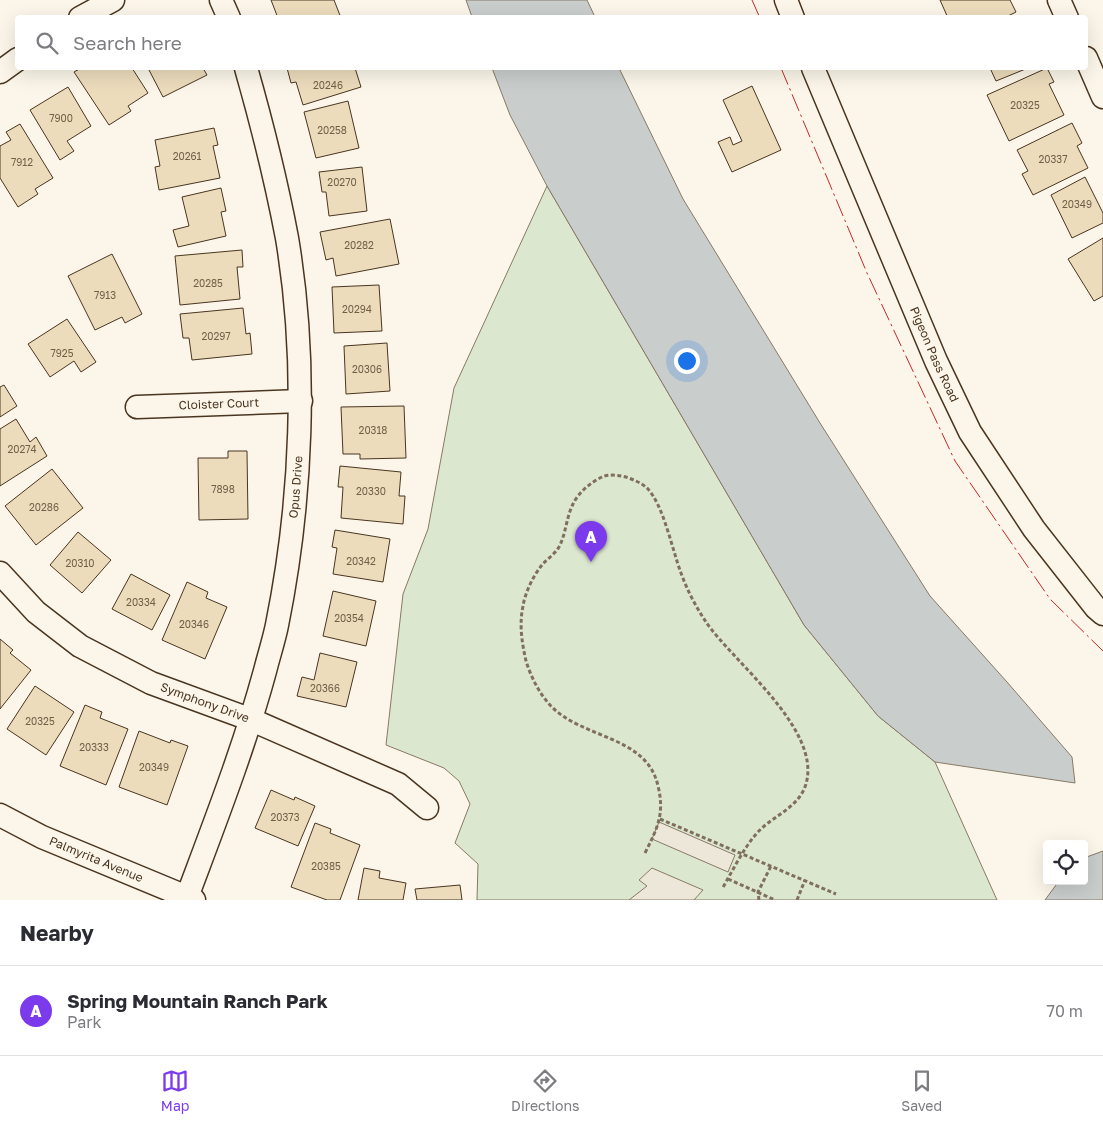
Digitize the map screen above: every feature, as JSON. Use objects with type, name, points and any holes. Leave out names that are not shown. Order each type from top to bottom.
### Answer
[{"type":"street","points":[[86,15],[113,0]]},
{"type":"street","points":[[222,0],[228,15]]},
{"type":"street","points":[[786,0],[792,15]]},
{"type":"street","points":[[1059,0],[1066,15]]},
{"type":"street","points":[[0,72],[15,61]]},
{"type":"street","points":[[1088,63],[1103,97]]},
{"type":"street","name":"Opus Drive","points":[[190,898],[252,720],[277,626],[288,558],[299,460],[301,401],[295,313],[287,239],[266,137],[247,70]]},
{"type":"street","name":"Pigeon Pass Road","points":[[814,70],[936,361],[970,432],[1034,529],[1096,608],[1103,614]]},
{"type":"street","name":"Cloister Court","points":[[137,406],[301,401]]},
{"type":"street","name":"Symphony Drive","points":[[0,573],[36,612],[80,646],[151,683],[252,720],[398,784],[427,808]]},
{"type":"street","name":"Palmyrita Avenue","points":[[0,814],[42,837],[190,898]]},
{"type":"path","points":[[645,853],[660,819],[661,798],[657,779],[648,761],[634,750],[568,718],[551,706],[532,675],[522,646],[523,605],[532,583],[541,566],[558,549],[563,539],[573,503],[595,480],[606,475],[621,476],[634,480],[647,488],[657,502],[681,574],[693,601],[726,647],[770,694],[792,727],[803,748],[807,768],[806,785],[794,803],[758,832],[722,889]]},
{"type":"path","points":[[660,819],[836,894]]},
{"type":"path","points":[[759,900],[758,892],[771,866]]},
{"type":"path","points":[[728,879],[775,900]]},
{"type":"path","points":[[797,900],[805,880]]},
{"type":"green space","points":[[547,186],[804,625],[878,716],[935,762],[997,900],[477,900],[478,864],[455,843],[470,804],[459,781],[444,768],[386,745],[403,594],[428,529],[454,388]]},
{"type":"shaded area","points":[[466,0],[587,0],[594,15],[471,15]]},
{"type":"shaded area","points":[[493,70],[620,70],[683,199],[820,423],[930,596],[1072,757],[1075,783],[935,762],[878,716],[804,625],[547,186],[510,115]]},
{"type":"shaded area","points":[[659,822],[735,855],[728,872],[652,839]]},
{"type":"shaded area","points":[[1103,851],[1103,900],[1045,900],[1056,885],[1088,885],[1088,857]]},
{"type":"shaded area","points":[[652,868],[703,890],[694,900],[629,900],[647,886],[639,880]]},
{"type":"building","points":[[271,0],[334,0],[340,15],[277,15]]},
{"type":"building","points":[[940,0],[1010,0],[1016,12],[1010,15],[947,15]]},
{"type":"building","points":[[78,70],[133,70],[148,93],[128,106],[131,111],[109,125],[74,72]]},
{"type":"building","points":[[149,70],[204,70],[207,75],[163,97]]},
{"type":"building","points":[[288,70],[356,70],[361,87],[303,105],[296,82],[291,83]]},
{"type":"building","points":[[991,70],[1023,70],[996,81]]},
{"type":"building","points":[[1043,70],[1048,70],[1054,82],[1049,84],[1064,115],[1009,141],[987,95]]},
{"type":"building","points":[[752,86],[781,150],[732,172],[718,142],[730,137],[733,145],[742,141],[723,100]]},
{"type":"building","points":[[68,87],[91,126],[67,141],[74,151],[60,160],[30,110]]},
{"type":"building","points":[[348,101],[359,148],[316,158],[304,112]]},
{"type":"building","points":[[1072,123],[1082,143],[1077,146],[1088,168],[1033,195],[1022,174],[1028,171],[1017,150]]},
{"type":"building","points":[[20,124],[53,178],[35,189],[38,194],[18,207],[0,178],[0,146],[11,140],[6,132]]},
{"type":"building","points":[[214,128],[218,145],[213,146],[220,178],[159,190],[155,167],[160,166],[155,140]]},
{"type":"building","points":[[362,167],[367,211],[329,216],[326,192],[322,192],[319,172]]},
{"type":"building","points":[[1085,177],[1103,213],[1103,223],[1072,238],[1051,195]]},
{"type":"building","points":[[221,188],[226,211],[221,212],[226,236],[178,247],[173,230],[189,226],[182,197]]},
{"type":"building","points":[[390,219],[399,264],[336,276],[333,258],[326,260],[320,232]]},
{"type":"building","points":[[1103,238],[1103,296],[1094,301],[1068,259]]},
{"type":"building","points":[[242,250],[243,267],[237,267],[240,299],[180,305],[175,256]]},
{"type":"building","points":[[112,254],[142,314],[125,323],[122,317],[95,330],[68,276]]},
{"type":"building","points":[[379,285],[382,331],[334,333],[332,287]]},
{"type":"building","points":[[243,308],[246,334],[250,333],[252,354],[192,360],[189,338],[183,338],[180,314]]},
{"type":"building","points":[[67,319],[96,362],[81,372],[74,361],[50,377],[28,344]]},
{"type":"building","points":[[387,343],[390,391],[346,394],[344,346]]},
{"type":"building","points":[[4,385],[17,406],[0,417],[0,387]]},
{"type":"building","points":[[404,406],[406,458],[360,459],[360,454],[343,454],[341,407]]},
{"type":"building","points":[[16,419],[30,442],[36,437],[47,456],[0,486],[0,429]]},
{"type":"building","points":[[228,451],[247,451],[248,519],[199,520],[198,458],[228,458]]},
{"type":"building","points":[[340,466],[401,472],[399,496],[405,496],[403,524],[341,518],[343,487],[338,487]]},
{"type":"building","points":[[52,469],[83,508],[36,545],[5,506]]},
{"type":"building","points":[[335,530],[390,539],[383,582],[333,574],[337,548],[332,547]]},
{"type":"building","points":[[78,532],[111,560],[82,593],[50,565]]},
{"type":"building","points":[[131,574],[170,595],[152,630],[112,609]]},
{"type":"building","points":[[187,582],[208,592],[206,598],[227,607],[205,659],[162,640]]},
{"type":"building","points":[[333,591],[376,601],[366,646],[323,636]]},
{"type":"building","points":[[0,639],[13,650],[10,653],[31,670],[0,709]]},
{"type":"building","points":[[320,653],[357,662],[346,707],[297,696],[302,677],[314,680]]},
{"type":"building","points":[[35,686],[74,712],[46,755],[7,729]]},
{"type":"building","points":[[85,705],[102,712],[100,718],[128,729],[106,785],[60,766]]},
{"type":"building","points":[[139,731],[170,743],[171,740],[188,746],[167,805],[119,787]]},
{"type":"building","points":[[271,790],[294,800],[295,797],[315,806],[298,846],[255,828]]},
{"type":"building","points":[[315,823],[331,829],[330,833],[360,845],[340,900],[327,900],[291,887]]},
{"type":"building","points":[[364,868],[380,871],[379,878],[406,883],[403,900],[358,900]]},
{"type":"building","points":[[460,885],[462,900],[417,900],[415,889]]},
{"type":"power","points":[[752,0],[759,15]]},
{"type":"power","points":[[782,70],[867,273],[955,461],[1050,599],[1103,651]]},
{"type":"place","name":"Spring Mountain Ranch Park","points":[[591,562]]}]
